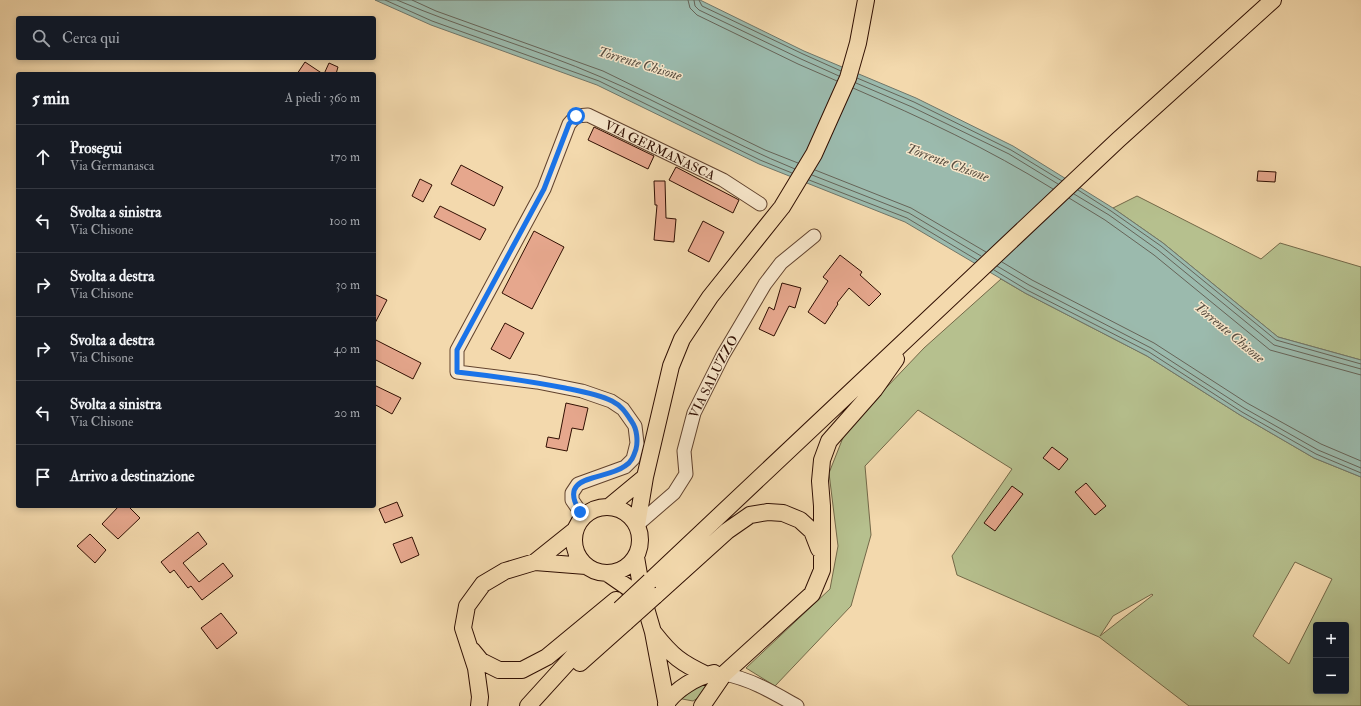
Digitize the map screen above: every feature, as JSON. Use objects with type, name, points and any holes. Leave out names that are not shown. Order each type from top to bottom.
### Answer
[{"type":"main road","points":[[637,525],[645,477],[671,366],[682,339],[710,297],[782,207],[814,154],[848,78],[858,43],[866,0]]},
{"type":"main road","points":[[649,587],[684,549],[918,328],[1118,140],[1273,0]]},
{"type":"main road","points":[[700,705],[724,674],[812,594],[822,570],[822,506],[820,481],[822,460],[829,441],[874,390],[918,328]]},
{"type":"main road","points":[[610,506],[645,477]]},
{"type":"main road","points":[[535,562],[579,523],[591,510],[610,506],[621,509],[630,516],[637,525],[640,535],[640,546],[636,557],[628,565],[618,571],[607,573]]},
{"type":"main road","points":[[528,706],[540,690],[621,610],[649,587],[750,515],[768,512],[784,513],[800,520],[812,531],[822,556]]},
{"type":"main road","points":[[579,523],[573,540],[579,558],[586,566]]},
{"type":"main road","points":[[636,557],[649,587],[653,632],[669,705]]},
{"type":"main road","points":[[478,706],[480,697],[476,668],[463,628],[467,606],[483,584],[506,570],[535,562],[586,566],[596,571],[607,573],[649,587]]},
{"type":"main road","points":[[467,644],[481,661],[499,670],[522,670],[547,657],[621,610]]},
{"type":"main road","points":[[653,632],[670,654],[692,668],[707,675]]},
{"type":"main road","points":[[669,705],[676,691],[707,675],[724,674]]},
{"type":"street","name":"VIA GERMANASCA","points":[[579,523],[572,500],[572,493],[578,484],[625,466],[632,459],[638,443],[635,426],[623,409],[611,400],[582,391],[537,382],[457,372],[457,350],[544,189],[569,124],[576,116],[588,115],[596,118],[724,180],[760,204]]},
{"type":"street","name":"VIA SALUZZO","points":[[637,525],[674,493],[686,474],[684,451],[694,413],[723,355],[765,284],[781,263],[814,236]]},
{"type":"street","points":[[724,674],[738,677],[772,692],[797,706]]},
{"type":"green space","points":[[1137,196],[1261,259],[1280,243],[1361,267],[1361,360],[1278,337],[1163,243],[1113,208]]},
{"type":"green space","points":[[1001,279],[1147,356],[1240,415],[1314,458],[1361,477],[1361,706],[1189,706],[1099,637],[957,575],[952,556],[1012,469],[918,410],[865,466],[871,535],[851,606],[775,686],[746,668],[830,589],[838,546],[829,473],[846,430],[924,348]],"holes":[[[1295,562],[1332,579],[1289,664],[1253,636]],[[1152,594],[1153,595],[1100,636],[1113,616]]]},
{"type":"green space","points":[[713,679],[706,693],[693,701],[677,698],[685,691]]},
{"type":"water","name":"Torrente Chisone","points":[[375,0],[700,0],[804,51],[916,98],[1013,146],[1113,208],[1163,243],[1278,337],[1361,360],[1361,477],[1314,458],[1240,415],[1147,356],[1025,293],[905,222],[759,164],[597,85],[431,25]]},
{"type":"building","points":[[305,62],[320,72],[298,72]]},
{"type":"building","points":[[329,63],[338,67],[337,72],[325,72]]},
{"type":"building","points":[[594,127],[654,156],[648,169],[588,140]]},
{"type":"building","points":[[461,165],[503,187],[494,206],[451,184]]},
{"type":"building","points":[[676,167],[739,200],[733,213],[669,180]]},
{"type":"building","points":[[1258,171],[1276,172],[1275,182],[1257,181]]},
{"type":"building","points":[[420,179],[432,185],[423,202],[412,196]]},
{"type":"building","points":[[654,181],[665,181],[666,218],[676,219],[674,242],[654,240],[657,205],[655,205]]},
{"type":"building","points":[[440,206],[486,229],[480,240],[434,217]]},
{"type":"building","points":[[703,221],[724,232],[709,262],[688,251]]},
{"type":"building","points":[[534,231],[564,247],[532,309],[502,293]]},
{"type":"building","points":[[840,255],[862,272],[860,275],[881,294],[869,306],[849,288],[837,303],[838,304],[825,324],[808,312],[828,281],[823,277]]},
{"type":"building","points":[[782,283],[801,288],[795,308],[789,306],[774,336],[759,329],[769,307],[774,310]]},
{"type":"building","points":[[376,295],[387,300],[376,321]]},
{"type":"building","points":[[505,323],[524,333],[510,359],[491,349]]},
{"type":"building","points":[[376,340],[421,363],[413,379],[376,360]]},
{"type":"building","points":[[376,386],[401,398],[392,414],[376,405]]},
{"type":"building","points":[[566,403],[588,408],[583,430],[572,428],[567,451],[546,447],[548,437],[559,439]]},
{"type":"building","points":[[1052,447],[1068,459],[1059,470],[1043,458]]},
{"type":"building","points":[[1086,483],[1106,506],[1095,515],[1075,492]]},
{"type":"building","points":[[1012,486],[1023,494],[995,531],[984,523]]},
{"type":"building","points":[[397,502],[403,516],[385,523],[379,509]]},
{"type":"building","points":[[117,508],[130,508],[140,518],[118,539],[102,524]]},
{"type":"building","points":[[198,532],[207,544],[183,563],[199,582],[223,563],[233,576],[202,600],[191,586],[188,588],[174,570],[170,573],[161,562]]},
{"type":"building","points":[[90,534],[106,550],[95,563],[77,546]]},
{"type":"building","points":[[412,537],[419,555],[401,563],[393,544]]},
{"type":"building","points":[[221,613],[237,633],[217,649],[201,628]]},
{"type":"route","points":[[576,116],[572,118],[569,124],[544,189],[457,350],[457,372],[537,382],[582,391],[611,400],[623,409],[635,426],[638,443],[632,459],[625,466],[578,484],[572,493],[572,500],[580,512]]}]
